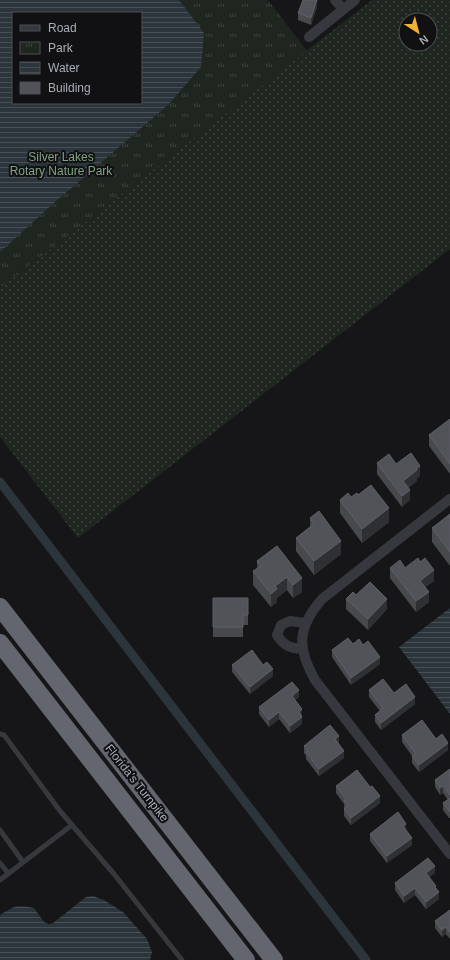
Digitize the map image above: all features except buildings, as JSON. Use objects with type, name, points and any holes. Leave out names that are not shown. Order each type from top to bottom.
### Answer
[{"type":"highway","name":"Florida's Turnpike","points":[[0,607],[274,960]]},
{"type":"highway","name":"Florida's Turnpike","points":[[0,643],[246,960]]},
{"type":"street","points":[[335,0],[342,9]]},
{"type":"street","points":[[309,38],[354,0]]},
{"type":"street","points":[[450,499],[322,599],[312,611],[306,623],[303,634],[302,649],[307,665],[316,680],[450,854]]},
{"type":"street","points":[[302,649],[291,648],[282,643],[277,635],[281,625],[290,621],[306,623]]},
{"type":"lane","points":[[0,734],[4,735],[72,825],[114,874],[182,960]]},
{"type":"lane","points":[[0,880],[72,825]]},
{"type":"lane","points":[[0,830],[23,862]]},
{"type":"lane","points":[[0,863],[8,873]]},
{"type":"green space","name":"Silver Lakes Rotary Nature Park","points":[[0,0],[268,0],[307,51],[0,288]]},
{"type":"green space","points":[[372,0],[450,0],[450,249],[78,538],[0,437],[0,288]]},
{"type":"water","points":[[0,0],[179,0],[204,33],[201,67],[168,105],[54,203],[0,252]]},
{"type":"water","points":[[450,608],[450,714],[399,647]]},
{"type":"water","points":[[93,896],[104,900],[123,912],[147,939],[152,952],[150,960],[0,960],[0,915],[16,907],[23,906],[34,908],[44,922],[49,924],[53,923],[86,897]]},
{"type":"waterway","points":[[0,482],[366,960]]}]
